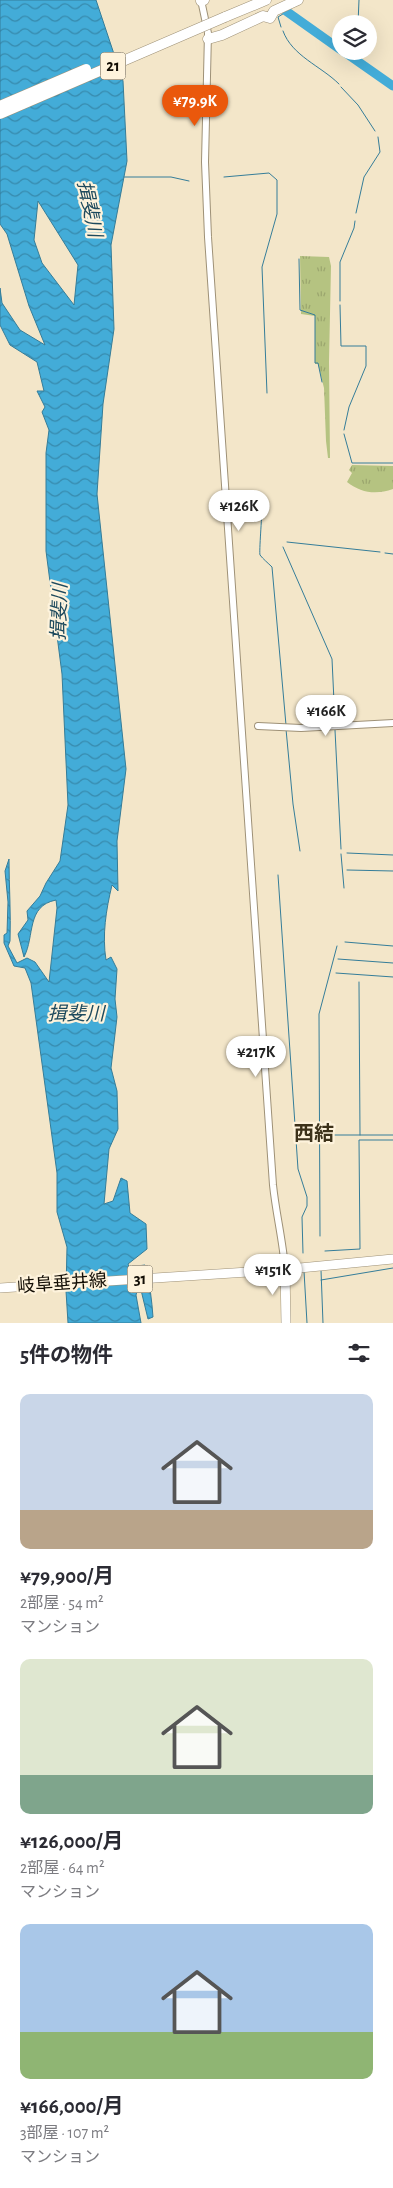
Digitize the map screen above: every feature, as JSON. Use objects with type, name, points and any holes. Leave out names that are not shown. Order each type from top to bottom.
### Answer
[{"type":"highway","name":"21","points":[[0,114],[225,14],[248,0]]},
{"type":"highway","name":"21","points":[[0,106],[225,14],[266,0]]},
{"type":"highway","points":[[208,38],[222,35],[263,16],[270,18],[274,12],[298,0]]},
{"type":"main road","name":"岐阜垂井線","points":[[0,1288],[286,1269],[393,1259]]},
{"type":"main road","points":[[286,1269],[286,1323]]},
{"type":"street","points":[[202,0],[208,38],[205,162],[208,238],[273,1185],[276,1216],[286,1269]]},
{"type":"street","points":[[258,726],[302,728],[393,723]]},
{"type":"green space","points":[[300,256],[329,257],[331,266],[330,458],[328,458],[326,441],[324,388],[318,364],[315,364],[315,316],[301,314]]},
{"type":"green space","points":[[352,465],[393,466],[393,489],[369,492],[352,486],[347,482],[352,473],[349,470]]},
{"type":"water","name":"揖斐川","points":[[0,0],[96,0],[123,81],[127,161],[111,245],[114,329],[103,404],[97,494],[126,769],[117,841],[118,891],[112,885],[106,913],[105,932],[106,960],[111,957],[117,969],[115,999],[117,1017],[111,1068],[117,1091],[118,1129],[109,1149],[104,1204],[113,1201],[121,1178],[127,1181],[130,1213],[146,1224],[147,1249],[128,1264],[129,1267],[145,1265],[148,1268],[153,1317],[148,1319],[141,1290],[138,1288],[136,1295],[141,1323],[68,1323],[66,1291],[67,1247],[57,1212],[57,1173],[31,983],[25,968],[14,966],[4,943],[4,935],[7,933],[8,902],[5,871],[9,859],[10,941],[8,946],[17,963],[27,958],[35,962],[49,982],[57,908],[56,900],[46,903],[36,915],[24,957],[18,934],[28,920],[27,911],[40,896],[60,861],[68,805],[62,674],[46,551],[46,453],[49,430],[42,412],[45,407],[37,391],[44,391],[37,362],[10,345],[0,325],[0,288],[2,303],[20,330],[45,345],[29,306],[7,234],[0,224]],"holes":[[[38,201],[78,265],[74,305],[42,263],[34,240]]]},
{"type":"waterway","points":[[358,15],[359,0]]},
{"type":"waterway","points":[[286,11],[332,44]]},
{"type":"waterway","points":[[281,27],[278,17],[286,12]]},
{"type":"waterway","points":[[283,31],[287,40],[300,54],[339,84]]},
{"type":"waterway","points":[[356,60],[393,86]]},
{"type":"waterway","points":[[341,87],[358,105],[375,131]]},
{"type":"waterway","points":[[356,213],[364,177],[380,152],[378,137]]},
{"type":"waterway","points":[[224,177],[269,173],[277,180],[277,214],[262,267],[267,393]]},
{"type":"waterway","points":[[124,177],[171,177],[189,181]]},
{"type":"waterway","points":[[340,301],[340,262],[355,221]]},
{"type":"waterway","points":[[299,259],[300,310],[315,315],[315,363],[318,363],[322,382]]},
{"type":"waterway","points":[[340,305],[341,346],[366,346],[366,366],[349,407],[344,430]]},
{"type":"waterway","points":[[344,434],[352,463],[393,463]]},
{"type":"waterway","points":[[262,509],[260,555],[272,567],[286,725]]},
{"type":"waterway","points":[[287,542],[380,552]]},
{"type":"waterway","points":[[283,547],[332,659],[335,723]]},
{"type":"waterway","points":[[385,553],[393,554]]},
{"type":"waterway","points":[[286,729],[293,804],[300,851]]},
{"type":"waterway","points":[[335,730],[341,849]]},
{"type":"waterway","points":[[347,853],[393,855]]},
{"type":"waterway","points":[[341,854],[344,888]]},
{"type":"waterway","points":[[347,870],[393,871]]},
{"type":"waterway","points":[[278,875],[298,1169],[307,1197],[307,1206],[302,1217],[303,1253]]},
{"type":"waterway","points":[[345,942],[393,946]]},
{"type":"waterway","points":[[320,1236],[319,1014],[337,946]]},
{"type":"waterway","points":[[338,959],[393,963]]},
{"type":"waterway","points":[[336,973],[393,977]]},
{"type":"waterway","points":[[359,982],[360,1135]]},
{"type":"waterway","points":[[322,1133],[324,1135],[393,1135]]},
{"type":"waterway","points":[[325,1251],[360,1249],[359,1140],[393,1140]]},
{"type":"waterway","points":[[321,1280],[393,1268]]},
{"type":"waterway","points":[[321,1270],[323,1323]]},
{"type":"waterway","points":[[304,1271],[307,1323]]},
{"type":"district","name":"西結","points":[[314,1134]]}]
